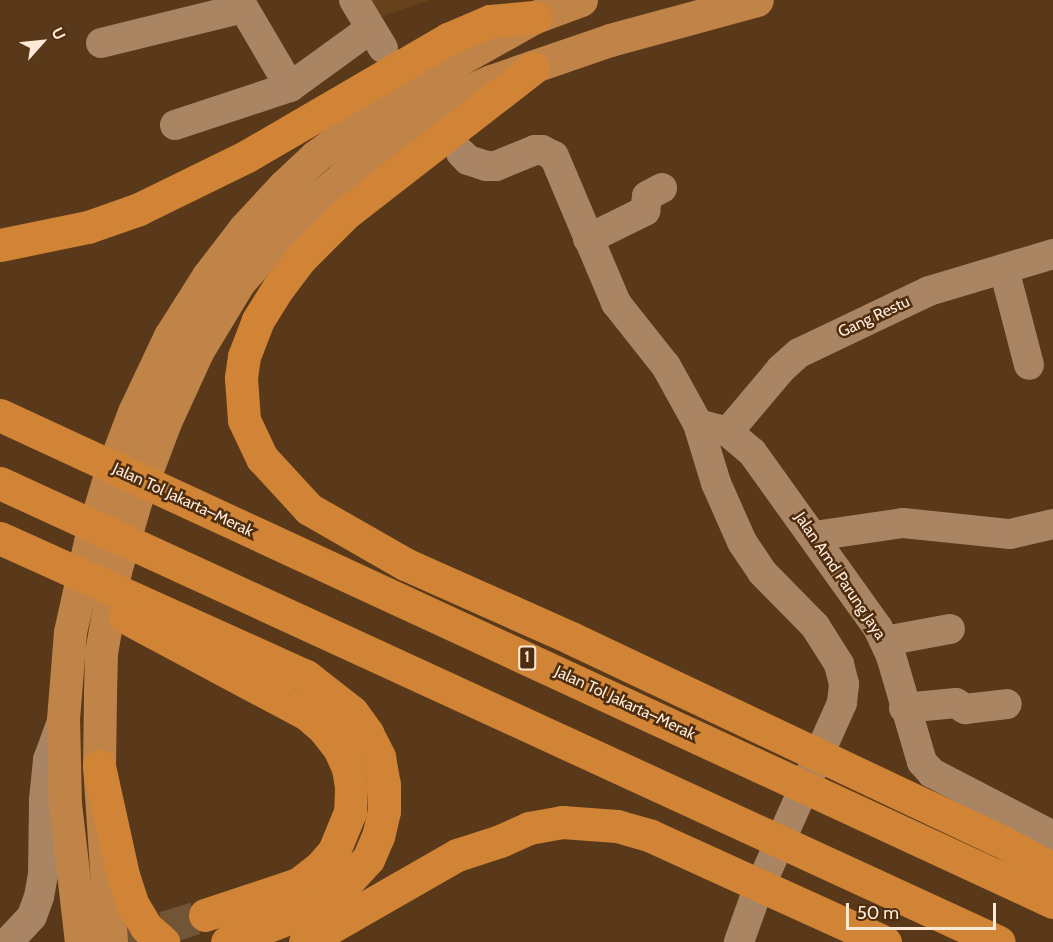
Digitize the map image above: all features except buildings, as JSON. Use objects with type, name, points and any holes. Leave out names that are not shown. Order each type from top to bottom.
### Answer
[{"type":"highway","points":[[0,245],[88,227],[139,209],[247,156],[448,39],[490,21],[535,17]]},
{"type":"highway","points":[[533,68],[345,214],[300,258],[258,321],[244,356],[244,420],[262,458],[309,509],[405,564],[571,638],[997,839],[1053,869]]},
{"type":"highway","name":"Jalan Tol Jakarta–Merak","points":[[0,415],[1053,902]]},
{"type":"highway","points":[[0,483],[999,942]]},
{"type":"highway","points":[[0,538],[306,676],[352,712],[367,733],[379,757],[384,784],[384,811],[378,836],[368,859],[336,894],[312,909],[227,942]]},
{"type":"highway","points":[[0,546],[306,714],[324,729],[339,748],[348,768],[351,788],[350,812],[334,851],[320,867],[298,884],[205,915]]},
{"type":"highway","points":[[571,638],[862,812]]},
{"type":"highway","points":[[99,766],[123,875],[133,905],[146,927],[163,942]]},
{"type":"highway","points":[[305,942],[457,855],[500,841],[529,828],[562,822],[617,826],[651,836],[885,942]]},
{"type":"highway","points":[[351,942],[468,875],[500,841]]},
{"type":"main road","points":[[81,942],[65,804],[63,719],[70,632],[90,542],[109,478],[134,412],[170,336],[208,276],[244,229],[316,156],[398,96],[535,17],[581,0]]},
{"type":"main road","points":[[111,942],[99,766],[101,653],[115,571],[136,499],[165,422],[198,350],[239,282],[298,216],[358,164],[440,103],[491,81],[610,40],[757,0]]},
{"type":"street","points":[[175,125],[290,87],[376,38],[354,0]]},
{"type":"street","points":[[101,43],[241,4],[290,87]]},
{"type":"street","points":[[461,153],[468,160],[486,166],[496,166],[535,150],[549,152],[558,162],[616,303],[672,375],[698,424],[716,483],[742,542],[762,572],[815,626],[838,664],[844,684],[842,703],[836,721],[754,900],[739,942]]},
{"type":"street","points":[[588,239],[645,211],[647,196],[662,188]]},
{"type":"street","name":"Gang Restu","points":[[728,432],[781,369],[799,353],[929,291],[1053,254]]},
{"type":"street","points":[[1004,268],[1029,364]]},
{"type":"street","name":"Jalan Amd Parung Jaya","points":[[698,424],[728,432],[752,452],[814,536],[885,641],[915,748],[922,762],[932,773],[1053,836]]},
{"type":"street","points":[[814,536],[903,522],[1010,534],[1053,524]]},
{"type":"street","points":[[885,641],[950,629]]},
{"type":"street","points":[[904,708],[956,703],[965,709],[1007,704]]},
{"type":"street","points":[[8,942],[32,916],[39,897],[43,875],[44,800],[48,760],[63,719]]},
{"type":"shaded area","points":[[367,0],[430,0],[377,18]]},
{"type":"tunnel","points":[[117,942],[205,915]]}]
